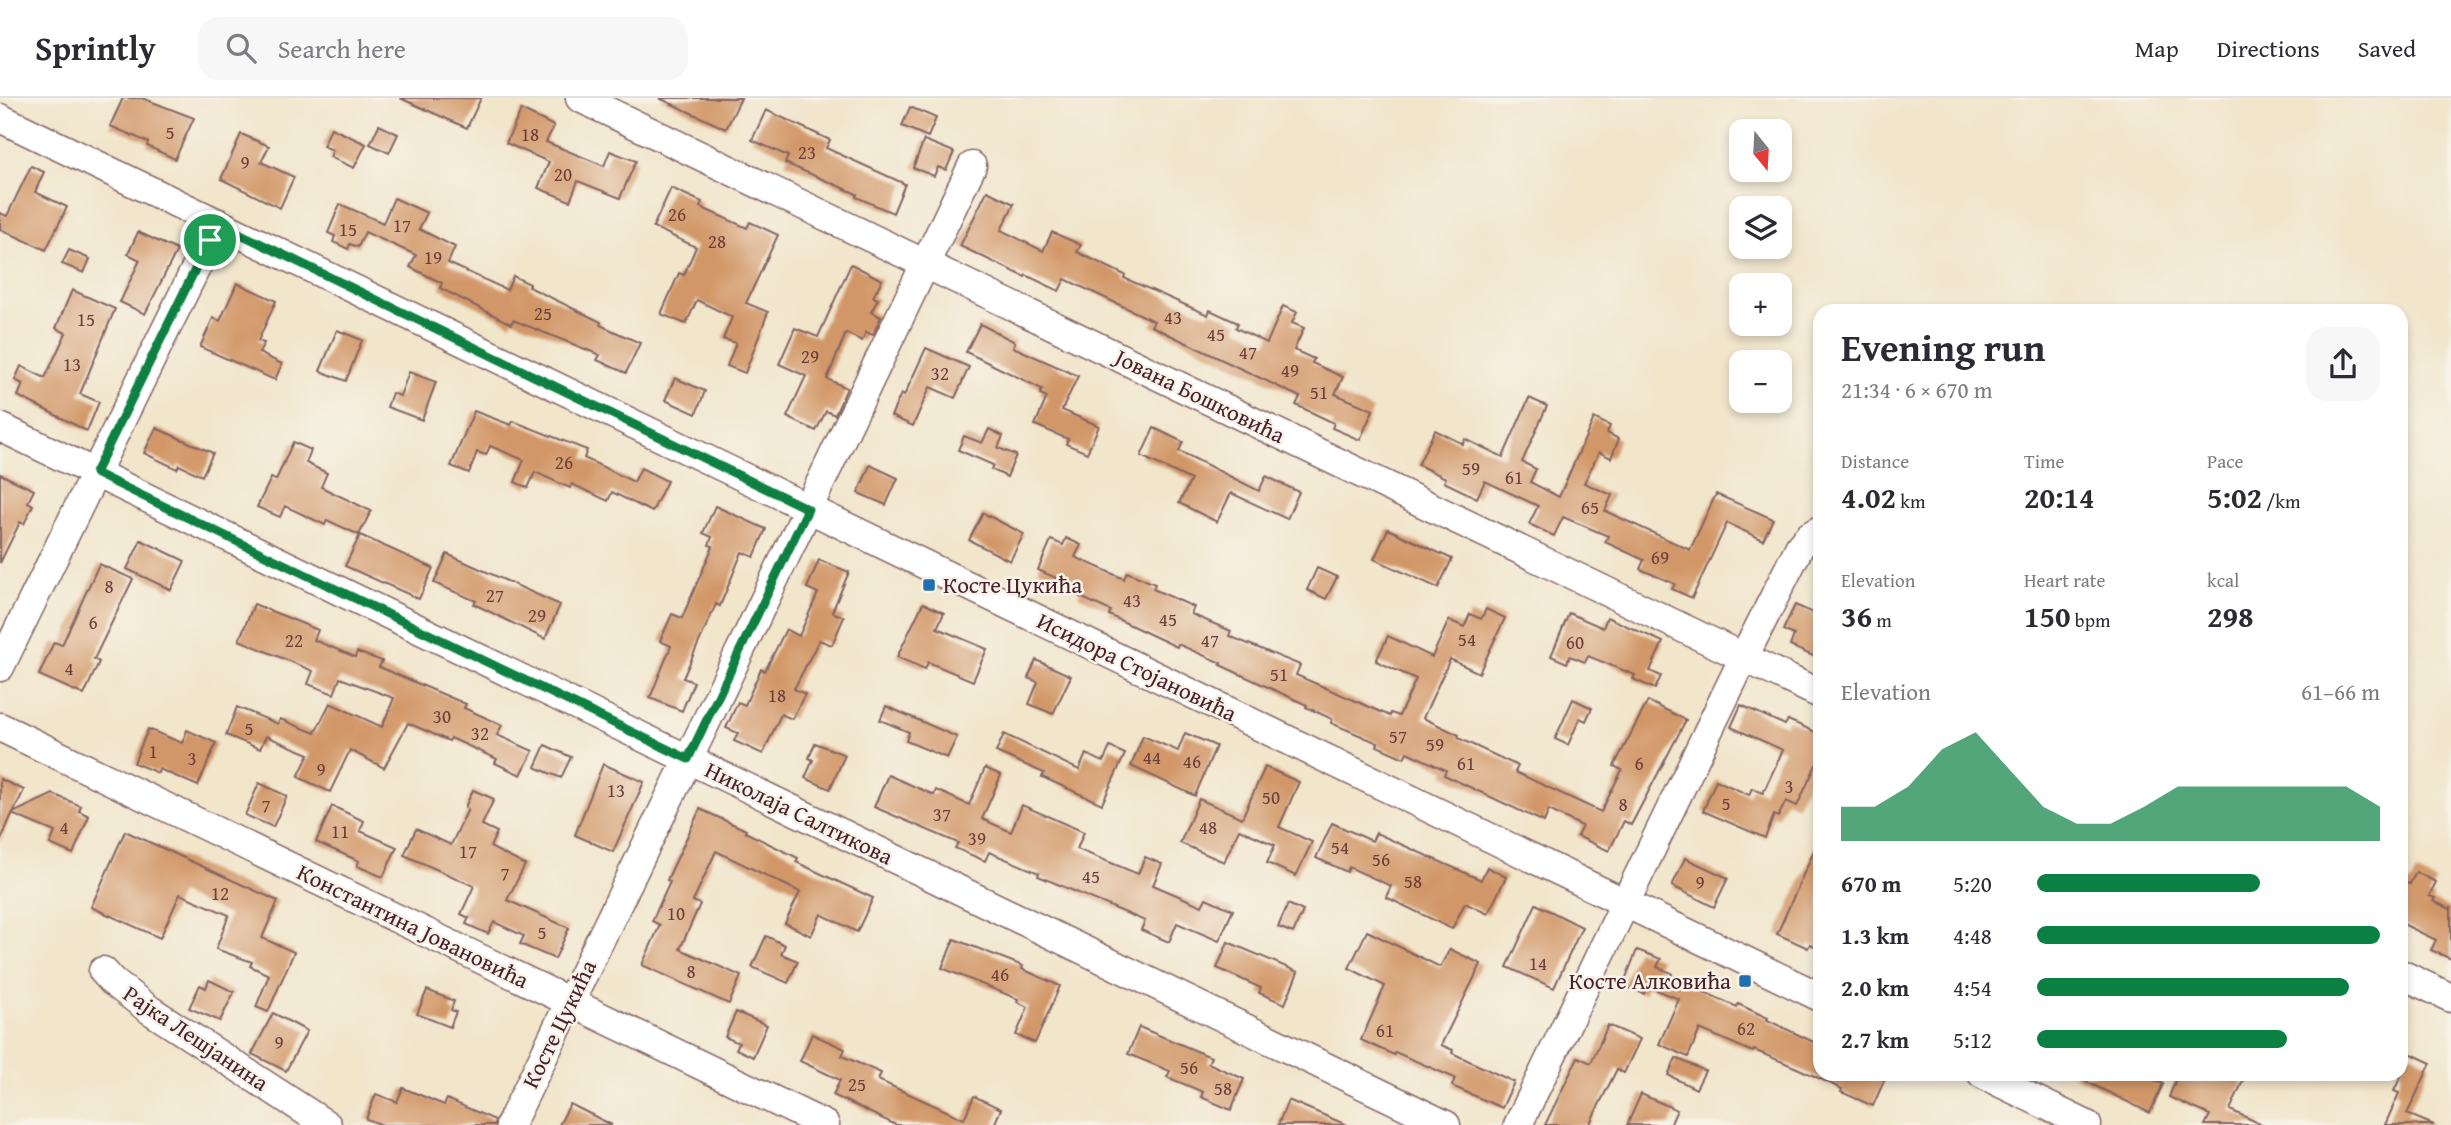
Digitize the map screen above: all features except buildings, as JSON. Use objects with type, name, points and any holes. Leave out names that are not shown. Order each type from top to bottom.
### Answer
[{"type":"street","name":"Јована Бошковића","points":[[580,98],[1813,691]]},
{"type":"street","name":"Исидора Стојановића","points":[[0,118],[1813,994]]},
{"type":"street","name":"Косте Цукића","points":[[510,1125],[972,166]]},
{"type":"street","points":[[0,667],[218,223]]},
{"type":"street","name":"Николаја Салтикова","points":[[0,427],[1447,1125]]},
{"type":"street","points":[[1518,1125],[1744,657],[1800,546],[1813,534]]},
{"type":"street","name":"Константина Јовановића","points":[[0,727],[825,1125]]},
{"type":"street","name":"Рајка Лешјанина","points":[[103,971],[150,1010],[327,1125]]},
{"type":"street","points":[[2408,977],[2451,998]]},
{"type":"street","points":[[1996,1081],[2087,1125]]},
{"type":"place","name":"Косте Цукића","points":[[929,585]]},
{"type":"place","name":"Косте Алковића","points":[[1745,981]]},
{"type":"route","points":[[218,223],[808,509],[688,759],[95,473],[210,240],[218,223]]}]
